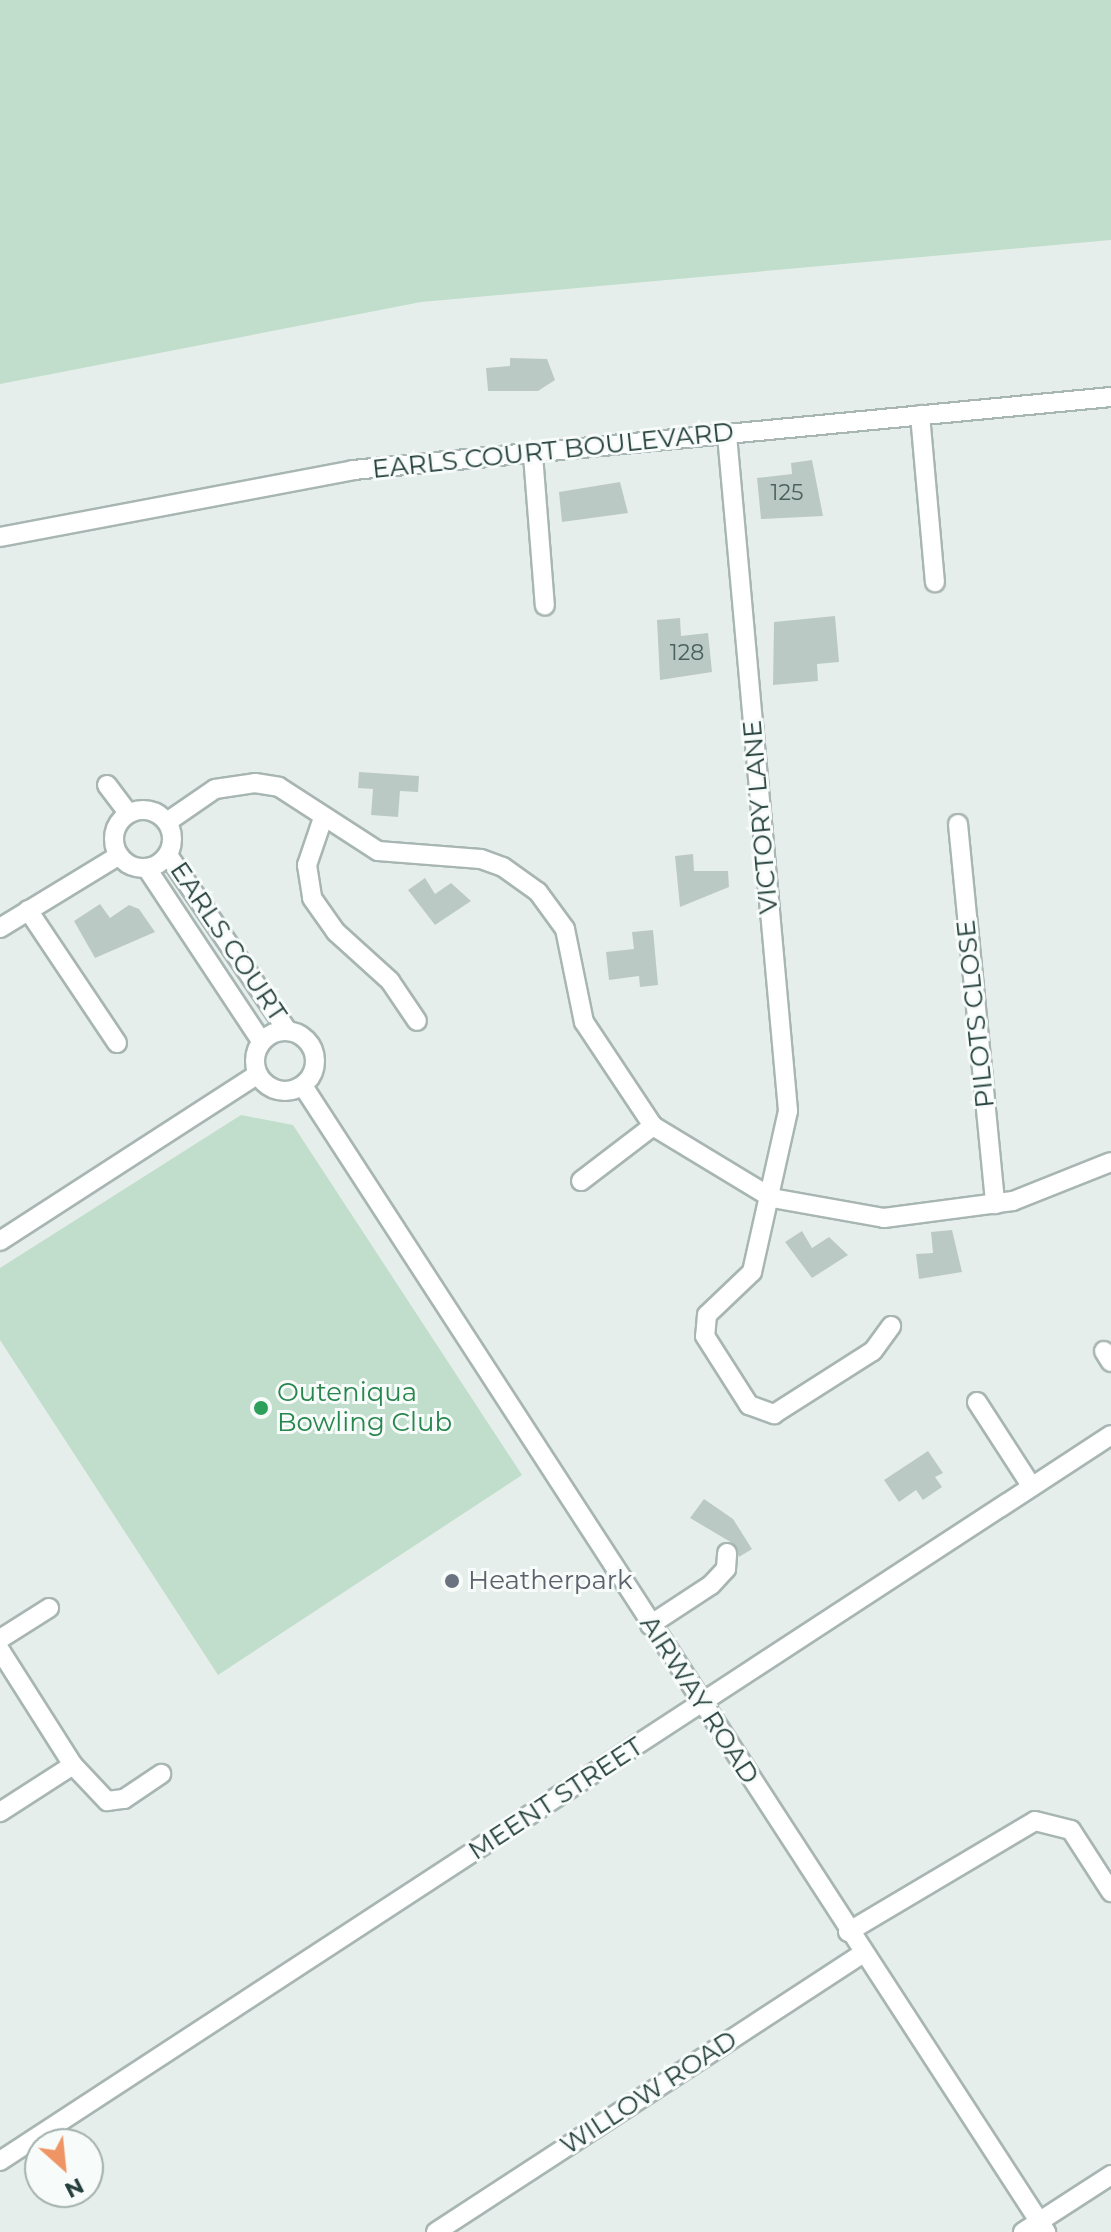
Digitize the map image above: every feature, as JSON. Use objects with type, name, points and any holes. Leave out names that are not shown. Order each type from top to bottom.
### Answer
[{"type":"street","name":"EARLS COURT BOULEVARD","points":[[0,537],[353,470],[1111,397]]},
{"type":"street","points":[[920,415],[935,582]]},
{"type":"street","name":"VICTORY LANE","points":[[727,435],[788,1111],[772,1198],[752,1272],[704,1326],[749,1405],[774,1414],[873,1351],[891,1326]]},
{"type":"street","points":[[533,455],[545,606]]},
{"type":"street","points":[[167,822],[215,789],[245,783],[279,787],[378,851],[481,859],[538,892],[565,929],[584,1022],[653,1126],[772,1198],[884,1218],[995,1204],[1042,1194],[1111,1162]]},
{"type":"street","points":[[107,785],[128,813]]},
{"type":"street","points":[[118,856],[113,833],[128,813],[152,811],[167,822]]},
{"type":"street","points":[[323,818],[307,865],[312,898],[336,932],[390,981],[417,1021]]},
{"type":"street","points":[[118,856],[148,870],[168,855],[167,822]]},
{"type":"street","name":"PILOTS CLOSE","points":[[958,824],[995,1204]]},
{"type":"street","name":"EARLS COURT","points":[[168,855],[287,1030]]},
{"type":"street","points":[[0,928],[118,856]]},
{"type":"street","name":"EARLS COURT","points":[[148,870],[261,1041]]},
{"type":"street","points":[[28,910],[117,1043]]},
{"type":"street","points":[[287,1030],[302,1035],[316,1060],[303,1086],[272,1090],[257,1075],[261,1041],[287,1030]]},
{"type":"street","points":[[0,1241],[257,1075]]},
{"type":"street","name":"AIRWAY ROAD","points":[[303,1086],[862,1954],[1043,2226]]},
{"type":"street","points":[[581,1181],[653,1126]]},
{"type":"street","points":[[977,1402],[1032,1487]]},
{"type":"street","name":"MEENT STREET","points":[[0,2161],[1111,1435]]},
{"type":"street","points":[[650,1625],[711,1585],[726,1569],[727,1553]]},
{"type":"street","points":[[0,1639],[49,1608]]},
{"type":"street","points":[[0,1650],[73,1765],[107,1801],[124,1799],[161,1774]]},
{"type":"street","points":[[0,1812],[73,1765]]},
{"type":"street","points":[[848,1932],[1035,1821],[1071,1830],[1111,1892]]},
{"type":"street","name":"WILLOW ROAD","points":[[436,2232],[862,1954]]},
{"type":"street","points":[[1023,2232],[1043,2226],[1111,2175]]},
{"type":"green space","points":[[0,0],[1111,0],[1111,240],[421,302],[0,384]]},
{"type":"green space","name":"Outeniqua Bowling Club","points":[[241,1115],[293,1125],[522,1475],[218,1675],[0,1340],[0,1268]]},
{"type":"building","points":[[510,358],[547,359],[555,380],[538,391],[488,391],[486,368],[510,366]]},
{"type":"building","points":[[812,460],[823,516],[761,519],[757,478],[792,474],[791,463]]},
{"type":"building","points":[[620,482],[628,513],[562,522],[559,492]]},
{"type":"building","points":[[835,616],[839,662],[817,664],[818,681],[773,685],[774,622]]},
{"type":"building","points":[[680,618],[681,636],[708,633],[712,672],[660,680],[657,620]]},
{"type":"building","points":[[359,772],[419,776],[418,792],[400,791],[398,817],[371,815],[373,789],[358,788]]},
{"type":"building","points":[[693,854],[694,871],[728,871],[729,887],[680,907],[675,856]]},
{"type":"building","points":[[425,878],[435,894],[451,883],[471,901],[435,925],[408,890]]},
{"type":"building","points":[[100,904],[110,918],[129,905],[139,909],[155,932],[95,958],[74,921]]},
{"type":"building","points":[[653,930],[658,985],[640,987],[639,976],[609,980],[606,952],[634,949],[632,932]]},
{"type":"building","points":[[952,1230],[962,1272],[919,1279],[916,1254],[933,1253],[931,1232]]},
{"type":"building","points":[[802,1231],[812,1248],[829,1237],[848,1255],[812,1278],[785,1242]]},
{"type":"building","points":[[928,1451],[943,1473],[935,1477],[942,1487],[923,1500],[916,1490],[899,1502],[884,1480]]},
{"type":"building","points":[[704,1499],[733,1519],[752,1549],[739,1557],[734,1544],[690,1518]]},
{"type":"place","name":"Outeniqua Bowling Club","points":[[261,1408]]},
{"type":"place","name":"Heatherpark","points":[[452,1581]]}]
